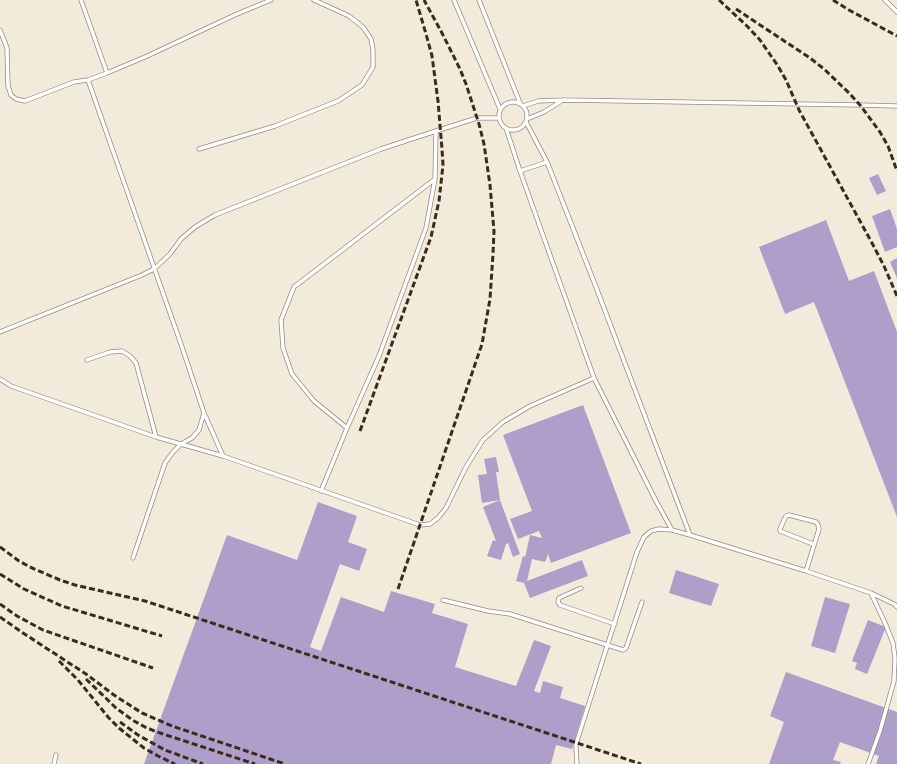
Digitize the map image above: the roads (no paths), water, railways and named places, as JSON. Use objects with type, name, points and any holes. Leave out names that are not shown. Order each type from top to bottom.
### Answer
[{"type":"lane","points":[[81,0],[107,73]]},
{"type":"lane","points":[[0,30],[8,48],[8,86],[11,95],[16,99],[25,101],[74,82],[88,80],[146,57],[237,14],[271,0]]},
{"type":"lane","points":[[199,150],[275,126],[338,101],[362,85],[373,67],[373,50],[371,39],[363,27],[349,16],[314,0]]},
{"type":"lane","points":[[454,0],[500,109]]},
{"type":"lane","points":[[479,0],[521,104]]},
{"type":"lane","points":[[885,0],[897,12]]},
{"type":"lane","points":[[88,80],[204,413],[223,456]]},
{"type":"lane","points":[[521,104],[538,101],[564,100],[897,106]]},
{"type":"lane","points":[[564,100],[526,121],[519,129],[515,130],[502,126],[498,118],[500,109],[506,103],[511,101],[521,104],[526,109],[526,121],[547,162],[690,535]]},
{"type":"lane","points":[[0,332],[154,269],[170,254],[181,239],[195,227],[215,216],[380,149],[477,118],[498,118]]},
{"type":"lane","points":[[506,128],[594,378],[656,502],[672,530]]},
{"type":"lane","points":[[321,491],[379,356],[426,228],[435,179],[436,131]]},
{"type":"lane","points":[[520,171],[547,162]]},
{"type":"lane","points":[[347,428],[314,401],[292,374],[283,348],[281,320],[294,287],[435,179]]},
{"type":"lane","points":[[87,360],[110,352],[122,351],[130,356],[136,363],[156,437]]},
{"type":"lane","points":[[0,379],[11,386],[156,437],[223,456],[418,524],[430,524],[438,518],[446,508],[466,467],[483,440],[503,422],[530,406],[594,378]]},
{"type":"lane","points":[[133,558],[165,463],[181,444],[192,438],[199,430],[204,413]]},
{"type":"lane","points":[[806,571],[818,525],[816,522],[789,515],[786,516],[780,531],[813,544]]},
{"type":"lane","points":[[577,764],[576,744],[637,552],[644,537],[651,531],[659,529],[672,530],[690,535],[806,571],[870,593],[894,604],[897,607]]},
{"type":"lane","points":[[581,588],[559,598],[558,602],[560,605],[615,624]]},
{"type":"lane","points":[[868,764],[880,731],[894,681],[895,658],[891,636],[870,593]]},
{"type":"lane","points":[[443,600],[510,614],[623,650],[626,648],[642,602]]},
{"type":"lane","points":[[54,764],[56,755]]},
{"type":"railway","points":[[360,431],[431,237],[439,201],[443,165],[438,101],[432,56],[416,0]]},
{"type":"railway","points":[[398,589],[482,344],[490,299],[493,254],[494,231],[490,185],[484,144],[479,124],[460,69],[424,0]]},
{"type":"railway","points":[[719,0],[760,40],[778,66],[799,110],[884,266],[897,296]]},
{"type":"railway","points":[[833,0],[897,36]]},
{"type":"railway","points":[[736,9],[810,58],[849,93],[880,132],[888,146],[897,171]]},
{"type":"railway","points":[[0,547],[19,561],[60,580],[75,585],[145,601],[641,764]]},
{"type":"railway","points":[[0,574],[24,589],[62,606],[162,636]]},
{"type":"railway","points":[[0,604],[17,616],[43,630],[153,668]]},
{"type":"railway","points":[[0,617],[142,713],[172,726],[285,764]]},
{"type":"railway","points":[[59,661],[78,680],[108,717],[119,728],[144,748],[175,764]]},
{"type":"railway","points":[[86,679],[116,708],[145,727],[255,764]]},
{"type":"railway","points":[[120,722],[138,735],[165,750],[203,764]]}]
